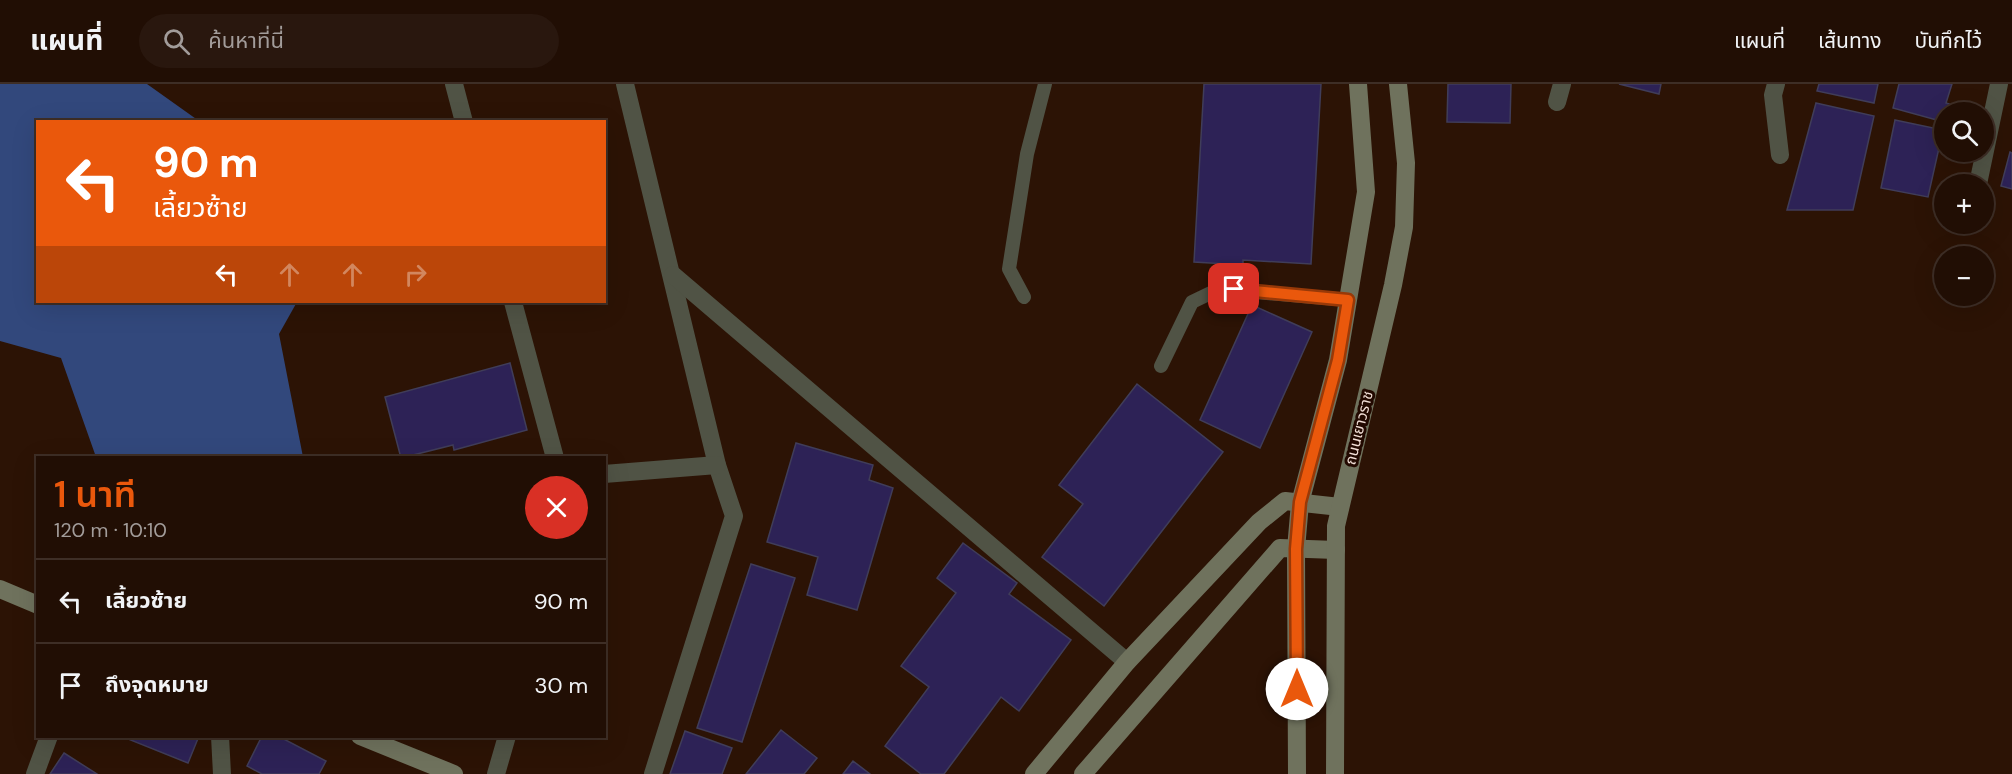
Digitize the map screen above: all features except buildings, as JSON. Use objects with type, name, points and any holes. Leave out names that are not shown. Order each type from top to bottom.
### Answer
[{"type":"main road","points":[[1297,774],[1296,549],[1300,502],[1338,360],[1366,192],[1358,84]]},
{"type":"main road","name":"ถนนเยาวราช","points":[[1335,774],[1336,525],[1393,285],[1404,227],[1406,164],[1398,84]]},
{"type":"main road","points":[[1034,774],[1127,662],[1259,522],[1285,501],[1340,507]]},
{"type":"main road","points":[[1083,774],[1280,548],[1336,550]]},
{"type":"main road","points":[[0,589],[36,604]]},
{"type":"main road","points":[[365,738],[454,774]]},
{"type":"street","points":[[454,84],[463,120]]},
{"type":"street","points":[[625,84],[674,275],[717,465],[734,516],[653,774]]},
{"type":"street","points":[[1557,102],[1562,84]]},
{"type":"street","points":[[1776,84],[1773,95],[1780,155]]},
{"type":"street","points":[[1980,174],[1999,84]]},
{"type":"street","points":[[674,275],[1127,662]]},
{"type":"street","points":[[513,303],[554,456]]},
{"type":"street","points":[[606,474],[717,465]]},
{"type":"street","points":[[35,774],[48,738]]},
{"type":"street","points":[[220,738],[222,774]]},
{"type":"street","points":[[496,774],[506,738]]},
{"type":"lane","points":[[1024,297],[1009,269],[1027,154],[1045,84]]},
{"type":"lane","points":[[1161,366],[1192,302],[1219,289],[1348,300]]},
{"type":"water","points":[[0,84],[147,84],[198,120],[36,120],[36,303],[296,303],[279,334],[303,456],[96,456],[61,358],[0,341]]},
{"type":"route","points":[[1234,289],[1348,300],[1338,360],[1300,502],[1296,549],[1297,689]]}]
